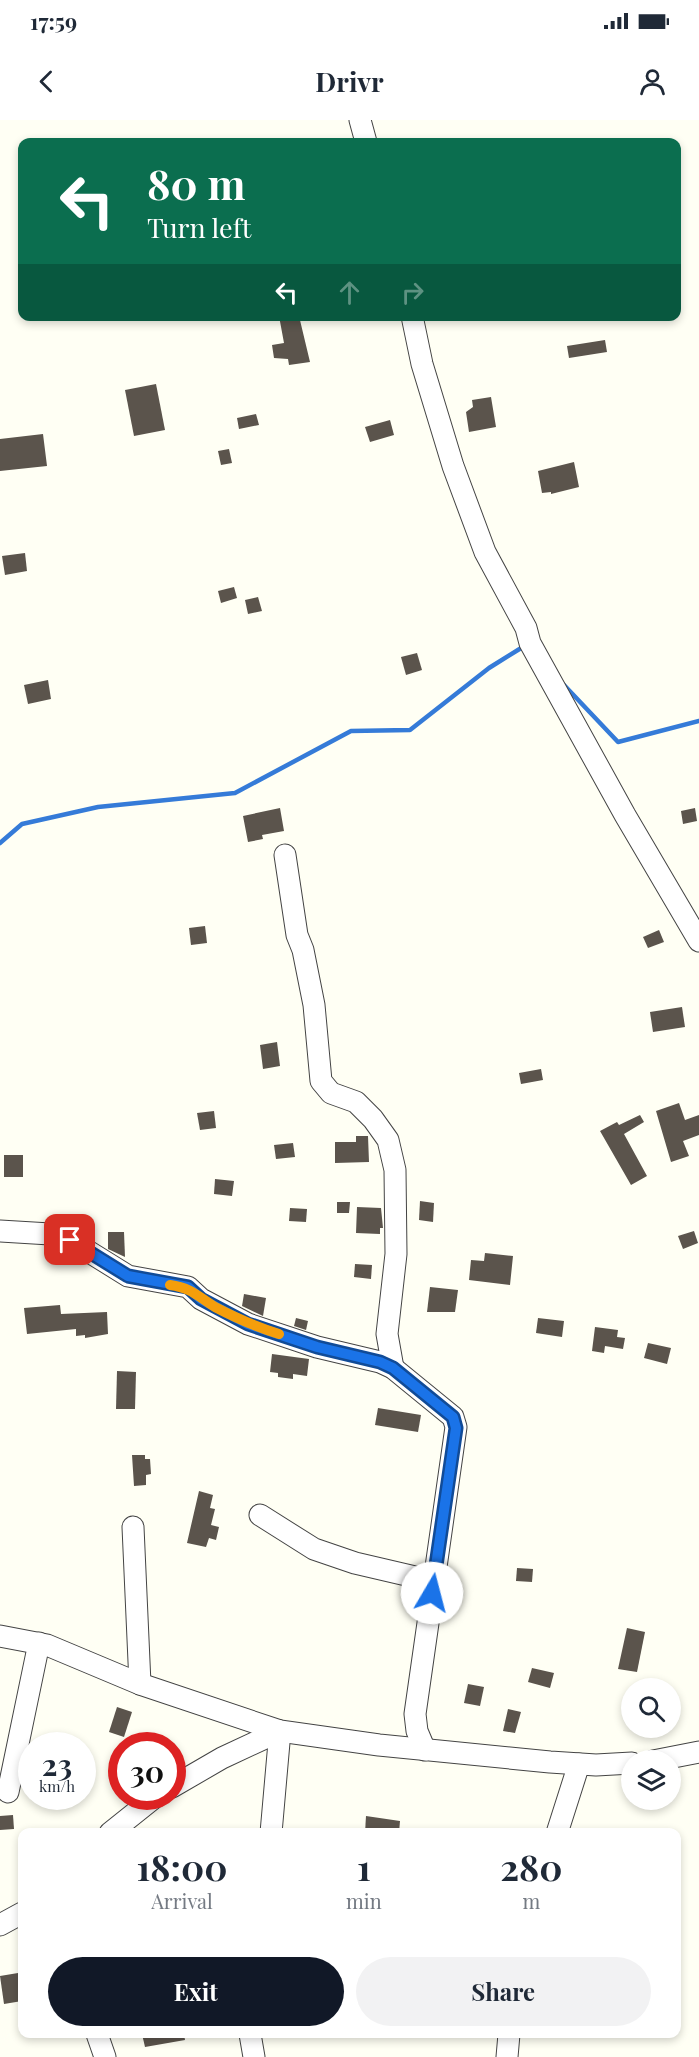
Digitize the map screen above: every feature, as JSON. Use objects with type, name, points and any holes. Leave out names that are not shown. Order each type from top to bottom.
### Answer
[{"type":"street","points":[[360,120],[365,138]]},
{"type":"street","points":[[413,321],[422,364],[453,466],[485,552],[526,628],[530,643],[625,815],[699,941]]},
{"type":"street","points":[[285,855],[297,935],[303,950],[314,1005],[321,1081],[331,1093],[356,1102],[373,1119],[388,1140],[395,1170],[396,1254],[387,1334],[393,1368]]},
{"type":"street","points":[[0,1231],[50,1234],[70,1240],[128,1276],[188,1287],[201,1299],[248,1324],[317,1347],[380,1362],[393,1368],[453,1417],[456,1428],[415,1714],[417,1731],[425,1750]]},
{"type":"street","points":[[261,1515],[314,1549],[355,1563],[415,1577],[432,1593]]},
{"type":"street","points":[[133,1527],[140,1684]]},
{"type":"street","points":[[0,1636],[39,1643],[140,1684],[280,1731],[425,1750],[579,1764],[621,1762]]},
{"type":"street","points":[[8,1792],[39,1643]]},
{"type":"street","points":[[186,1779],[222,1758],[280,1731]]},
{"type":"street","points":[[271,1828],[280,1731]]},
{"type":"street","points":[[681,1756],[699,1752]]},
{"type":"street","points":[[559,1828],[579,1764]]},
{"type":"street","points":[[116,1828],[139,1810]]},
{"type":"street","points":[[0,1925],[18,1915]]},
{"type":"street","points":[[98,2038],[105,2057]]},
{"type":"street","points":[[251,2038],[254,2057]]},
{"type":"street","points":[[507,2057],[509,2038]]},
{"type":"building","points":[[280,321],[300,321],[310,362],[289,365],[288,359],[274,358],[272,345],[284,343]]},
{"type":"building","points":[[605,340],[607,352],[569,358],[567,346]]},
{"type":"building","points":[[156,384],[165,430],[134,436],[125,390]]},
{"type":"building","points":[[491,397],[496,427],[469,432],[466,412],[473,407],[472,400]]},
{"type":"building","points":[[256,414],[259,425],[239,429],[237,418]]},
{"type":"building","points":[[390,420],[394,435],[370,442],[365,427]]},
{"type":"building","points":[[43,434],[47,466],[0,471],[0,439]]},
{"type":"building","points":[[229,449],[232,463],[221,465],[218,451]]},
{"type":"building","points":[[574,462],[579,487],[551,494],[551,492],[542,493],[538,471]]},
{"type":"building","points":[[25,553],[27,571],[5,575],[2,556]]},
{"type":"building","points":[[234,587],[237,598],[221,603],[218,591]]},
{"type":"building","points":[[258,597],[262,611],[248,614],[245,600]]},
{"type":"building","points":[[417,653],[422,670],[406,675],[401,657]]},
{"type":"building","points":[[48,680],[51,699],[28,704],[24,685]]},
{"type":"building","points":[[280,808],[284,831],[262,835],[263,839],[248,842],[243,816]]},
{"type":"building","points":[[695,808],[697,821],[683,824],[681,811]]},
{"type":"building","points":[[205,926],[207,943],[191,945],[189,928]]},
{"type":"building","points":[[659,930],[664,942],[648,948],[643,937]]},
{"type":"building","points":[[682,1007],[685,1027],[653,1032],[650,1012]]},
{"type":"building","points":[[277,1042],[280,1066],[263,1069],[260,1045]]},
{"type":"building","points":[[541,1069],[543,1080],[521,1084],[519,1073]]},
{"type":"building","points":[[679,1103],[685,1120],[699,1115],[699,1135],[683,1141],[689,1156],[671,1162],[656,1111]]},
{"type":"building","points":[[214,1111],[216,1128],[200,1130],[197,1113]]},
{"type":"building","points":[[640,1115],[644,1122],[624,1134],[647,1176],[631,1185],[600,1131],[617,1122],[619,1125]]},
{"type":"building","points":[[356,1136],[368,1136],[369,1162],[335,1163],[335,1142],[356,1142]]},
{"type":"building","points":[[293,1143],[295,1157],[276,1159],[274,1145]]},
{"type":"building","points":[[4,1155],[23,1155],[23,1177],[4,1177]]},
{"type":"building","points":[[215,1179],[234,1181],[232,1196],[214,1194]]},
{"type":"building","points":[[420,1201],[434,1203],[433,1222],[419,1220]]},
{"type":"building","points":[[337,1202],[350,1202],[349,1213],[337,1213]]},
{"type":"building","points":[[357,1207],[381,1208],[383,1228],[380,1228],[380,1234],[356,1233]]},
{"type":"building","points":[[290,1208],[307,1209],[306,1222],[289,1221]]},
{"type":"building","points":[[694,1231],[698,1243],[683,1249],[678,1236]]},
{"type":"building","points":[[108,1232],[124,1232],[125,1257],[108,1249]]},
{"type":"building","points":[[485,1253],[513,1256],[510,1285],[469,1280],[471,1260],[484,1261]]},
{"type":"building","points":[[355,1264],[372,1265],[371,1279],[354,1277]]},
{"type":"building","points":[[430,1287],[458,1290],[455,1312],[427,1312]]},
{"type":"building","points":[[244,1294],[266,1298],[263,1316],[242,1306]]},
{"type":"building","points":[[60,1305],[61,1314],[107,1312],[108,1334],[85,1338],[85,1335],[76,1336],[76,1329],[27,1334],[24,1308]]},
{"type":"building","points":[[296,1318],[308,1321],[306,1330],[294,1326]]},
{"type":"building","points":[[538,1318],[564,1321],[562,1337],[536,1333]]},
{"type":"building","points":[[595,1327],[618,1330],[617,1337],[625,1338],[623,1349],[605,1346],[604,1353],[592,1351]]},
{"type":"building","points":[[648,1343],[671,1348],[667,1364],[644,1358]]},
{"type":"building","points":[[272,1354],[309,1359],[307,1376],[293,1374],[293,1379],[278,1377],[278,1373],[270,1372]]},
{"type":"building","points":[[117,1371],[136,1372],[135,1409],[116,1409]]},
{"type":"building","points":[[378,1408],[421,1415],[418,1432],[375,1425]]},
{"type":"building","points":[[132,1455],[145,1455],[145,1459],[150,1459],[151,1474],[146,1475],[146,1485],[134,1486]]},
{"type":"building","points":[[199,1491],[213,1495],[210,1508],[215,1509],[211,1525],[219,1527],[216,1540],[209,1538],[206,1547],[187,1543]]},
{"type":"building","points":[[517,1568],[533,1569],[532,1582],[516,1581]]},
{"type":"building","points":[[627,1628],[645,1632],[637,1672],[618,1669]]},
{"type":"building","points":[[532,1668],[554,1673],[550,1688],[528,1682]]},
{"type":"building","points":[[468,1684],[484,1687],[480,1706],[464,1703]]},
{"type":"building","points":[[117,1707],[132,1712],[126,1732],[109,1732]]},
{"type":"building","points":[[508,1709],[521,1712],[515,1733],[503,1731]]},
{"type":"building","points":[[13,1815],[14,1829],[0,1830],[0,1816]]},
{"type":"building","points":[[366,1816],[400,1821],[399,1828],[365,1828]]},
{"type":"building","points":[[18,1973],[18,2002],[4,2004],[0,1976]]},
{"type":"building","points":[[143,2038],[185,2038],[185,2040],[145,2047]]},
{"type":"waterway","points":[[0,843],[22,824],[98,807],[235,793],[351,731],[410,730],[489,668],[526,645]]},
{"type":"waterway","points":[[564,685],[618,742],[699,721]]},
{"type":"slow traffic","points":[[170,1285],[188,1287],[201,1299],[248,1324],[279,1334]]},
{"type":"route","points":[[70,1240],[128,1276],[188,1287],[201,1299],[248,1324],[317,1347],[380,1362],[393,1368],[415,1388],[446,1410],[453,1417],[456,1428],[432,1593]]}]
